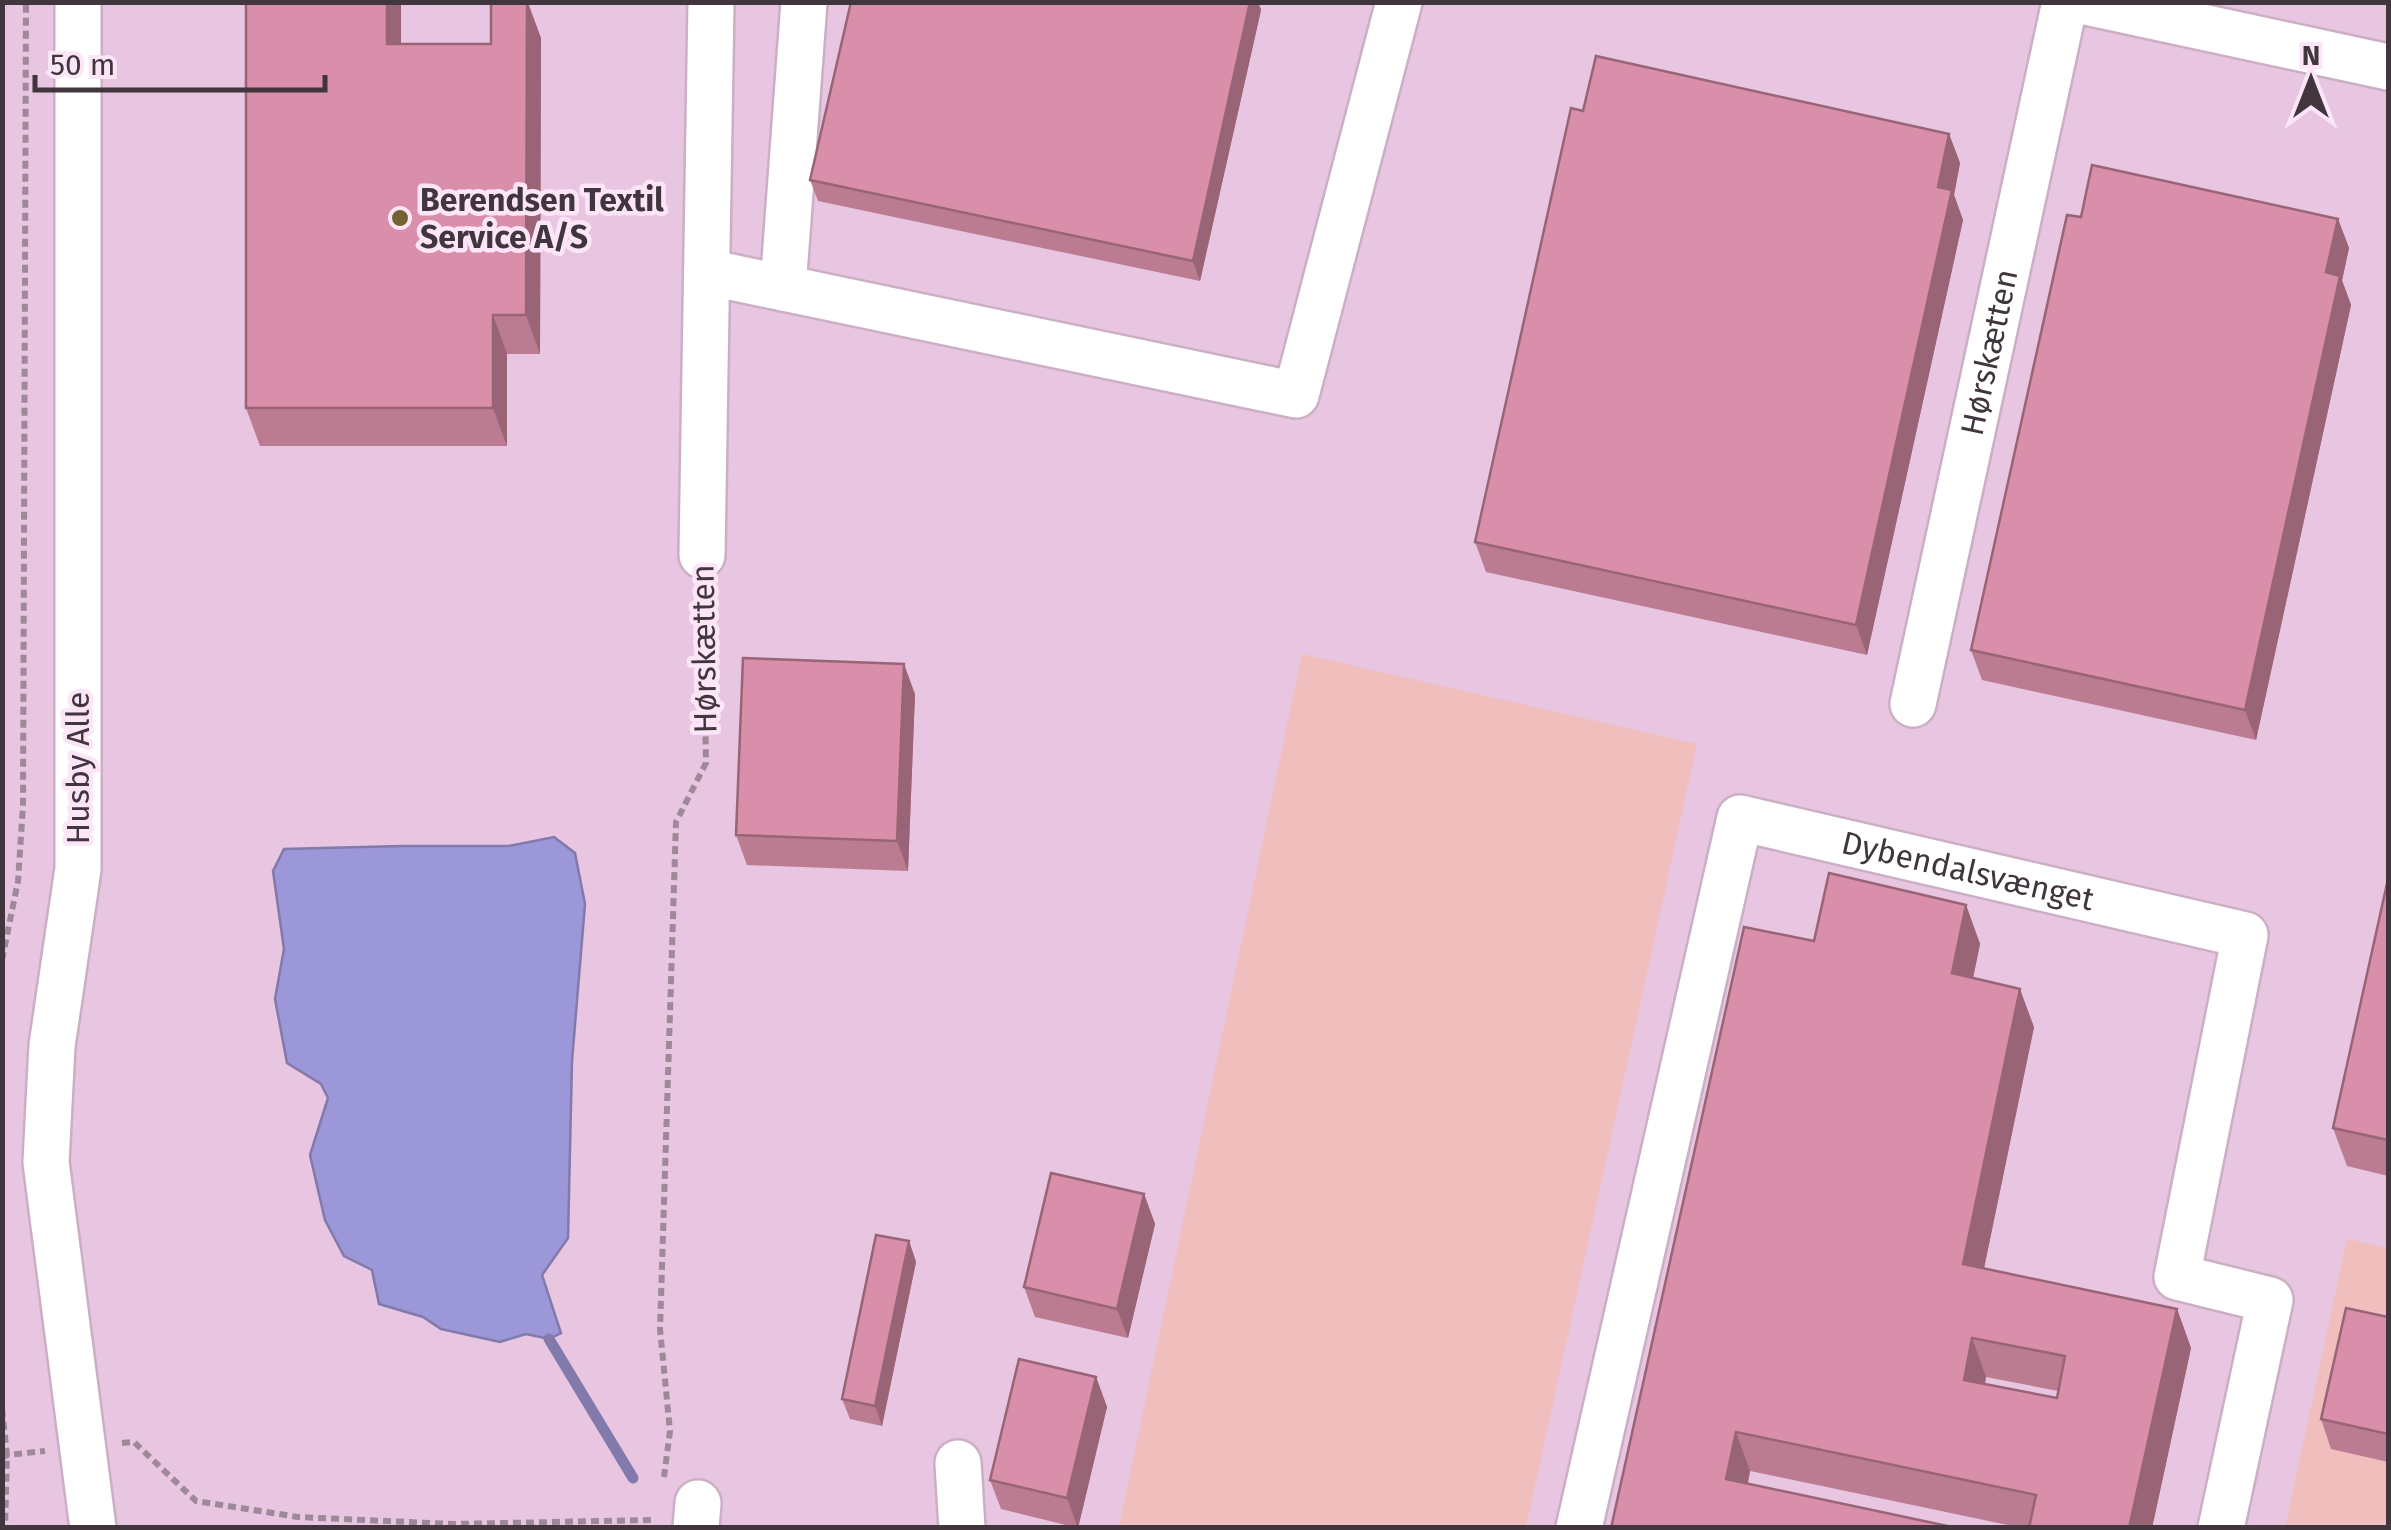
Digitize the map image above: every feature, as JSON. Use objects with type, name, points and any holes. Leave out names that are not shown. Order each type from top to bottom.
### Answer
[{"type":"street","name":"Husby Alle","points":[[78,2],[78,869],[52,1046],[46,1162],[93,1528]]},
{"type":"street","name":"Hørskætten","points":[[702,556],[712,2]]},
{"type":"street","points":[[783,288],[804,2]]},
{"type":"street","name":"Hørskætten","points":[[1913,704],[2065,2]]},
{"type":"street","points":[[2086,2],[2388,67]]},
{"type":"street","points":[[707,272],[1296,395],[1389,4]]},
{"type":"street","name":"Dybendalsvænget","points":[[1579,1528],[1740,818],[2245,935],[2176,1276],[2270,1300],[2220,1528]]},
{"type":"street","points":[[958,1463],[962,1528]]},
{"type":"path","points":[[2,960],[18,881],[23,806],[26,2]]},
{"type":"path","name":"Hørskætten","points":[[674,1512],[660,1330],[676,822],[706,763],[702,556]]},
{"type":"path","points":[[2,1409],[4,1528]]},
{"type":"path","points":[[5,1457],[134,1442],[196,1501],[298,1516],[452,1524],[674,1512]]},
{"type":"shaded area","points":[[3,3],[2388,3],[2388,1527],[3,1527]]},
{"type":"shaded area","points":[[1302,654],[1697,744],[1526,1527],[1119,1527]]},
{"type":"shaded area","points":[[554,837],[575,853],[585,904],[572,1061],[568,1238],[542,1275],[561,1333],[549,1339],[526,1334],[500,1342],[441,1329],[423,1317],[379,1304],[372,1270],[344,1256],[325,1220],[310,1155],[328,1098],[321,1084],[287,1063],[275,999],[284,949],[273,871],[284,849],[509,846]]},
{"type":"shaded area","points":[[2347,1239],[2388,1248],[2388,1527],[2285,1528]]},
{"type":"building","name":"Berendsen Textil Service A/S","points":[[246,2],[387,2],[387,44],[491,44],[491,2],[527,2],[526,315],[493,315],[493,408],[246,408]]},
{"type":"building","points":[[851,2],[1250,2],[1193,261],[810,180]]},
{"type":"building","points":[[1596,56],[1949,134],[1938,187],[1952,190],[1856,625],[1475,542],[1571,108],[1583,111]]},
{"type":"building","points":[[2092,165],[2338,219],[2326,272],[2340,276],[2245,710],[1971,650],[2067,215],[2081,217]]},
{"type":"building","points":[[743,658],[904,664],[897,841],[736,835]]},
{"type":"building","points":[[1829,873],[1966,905],[1952,973],[2020,989],[1963,1264],[2177,1309],[2129,1528],[2029,1528],[2036,1495],[1736,1432],[1726,1479],[1957,1528],[1611,1528],[1744,927],[1814,941]],"holes":[[[1972,1338],[2065,1356],[2057,1398],[1964,1380]]]},
{"type":"building","points":[[2388,879],[2388,1140],[2333,1128]]},
{"type":"building","points":[[1051,1173],[1144,1194],[1117,1309],[1024,1287]]},
{"type":"building","points":[[876,1235],[909,1241],[875,1406],[842,1399]]},
{"type":"building","points":[[2346,1308],[2388,1317],[2388,1434],[2321,1419]]},
{"type":"building","points":[[1019,1359],[1096,1377],[1067,1498],[990,1480]]},
{"type":"waterway","points":[[549,1339],[633,1478]]},
{"type":"place","name":"Berendsen Textil Service A/S","points":[[400,218]]}]
